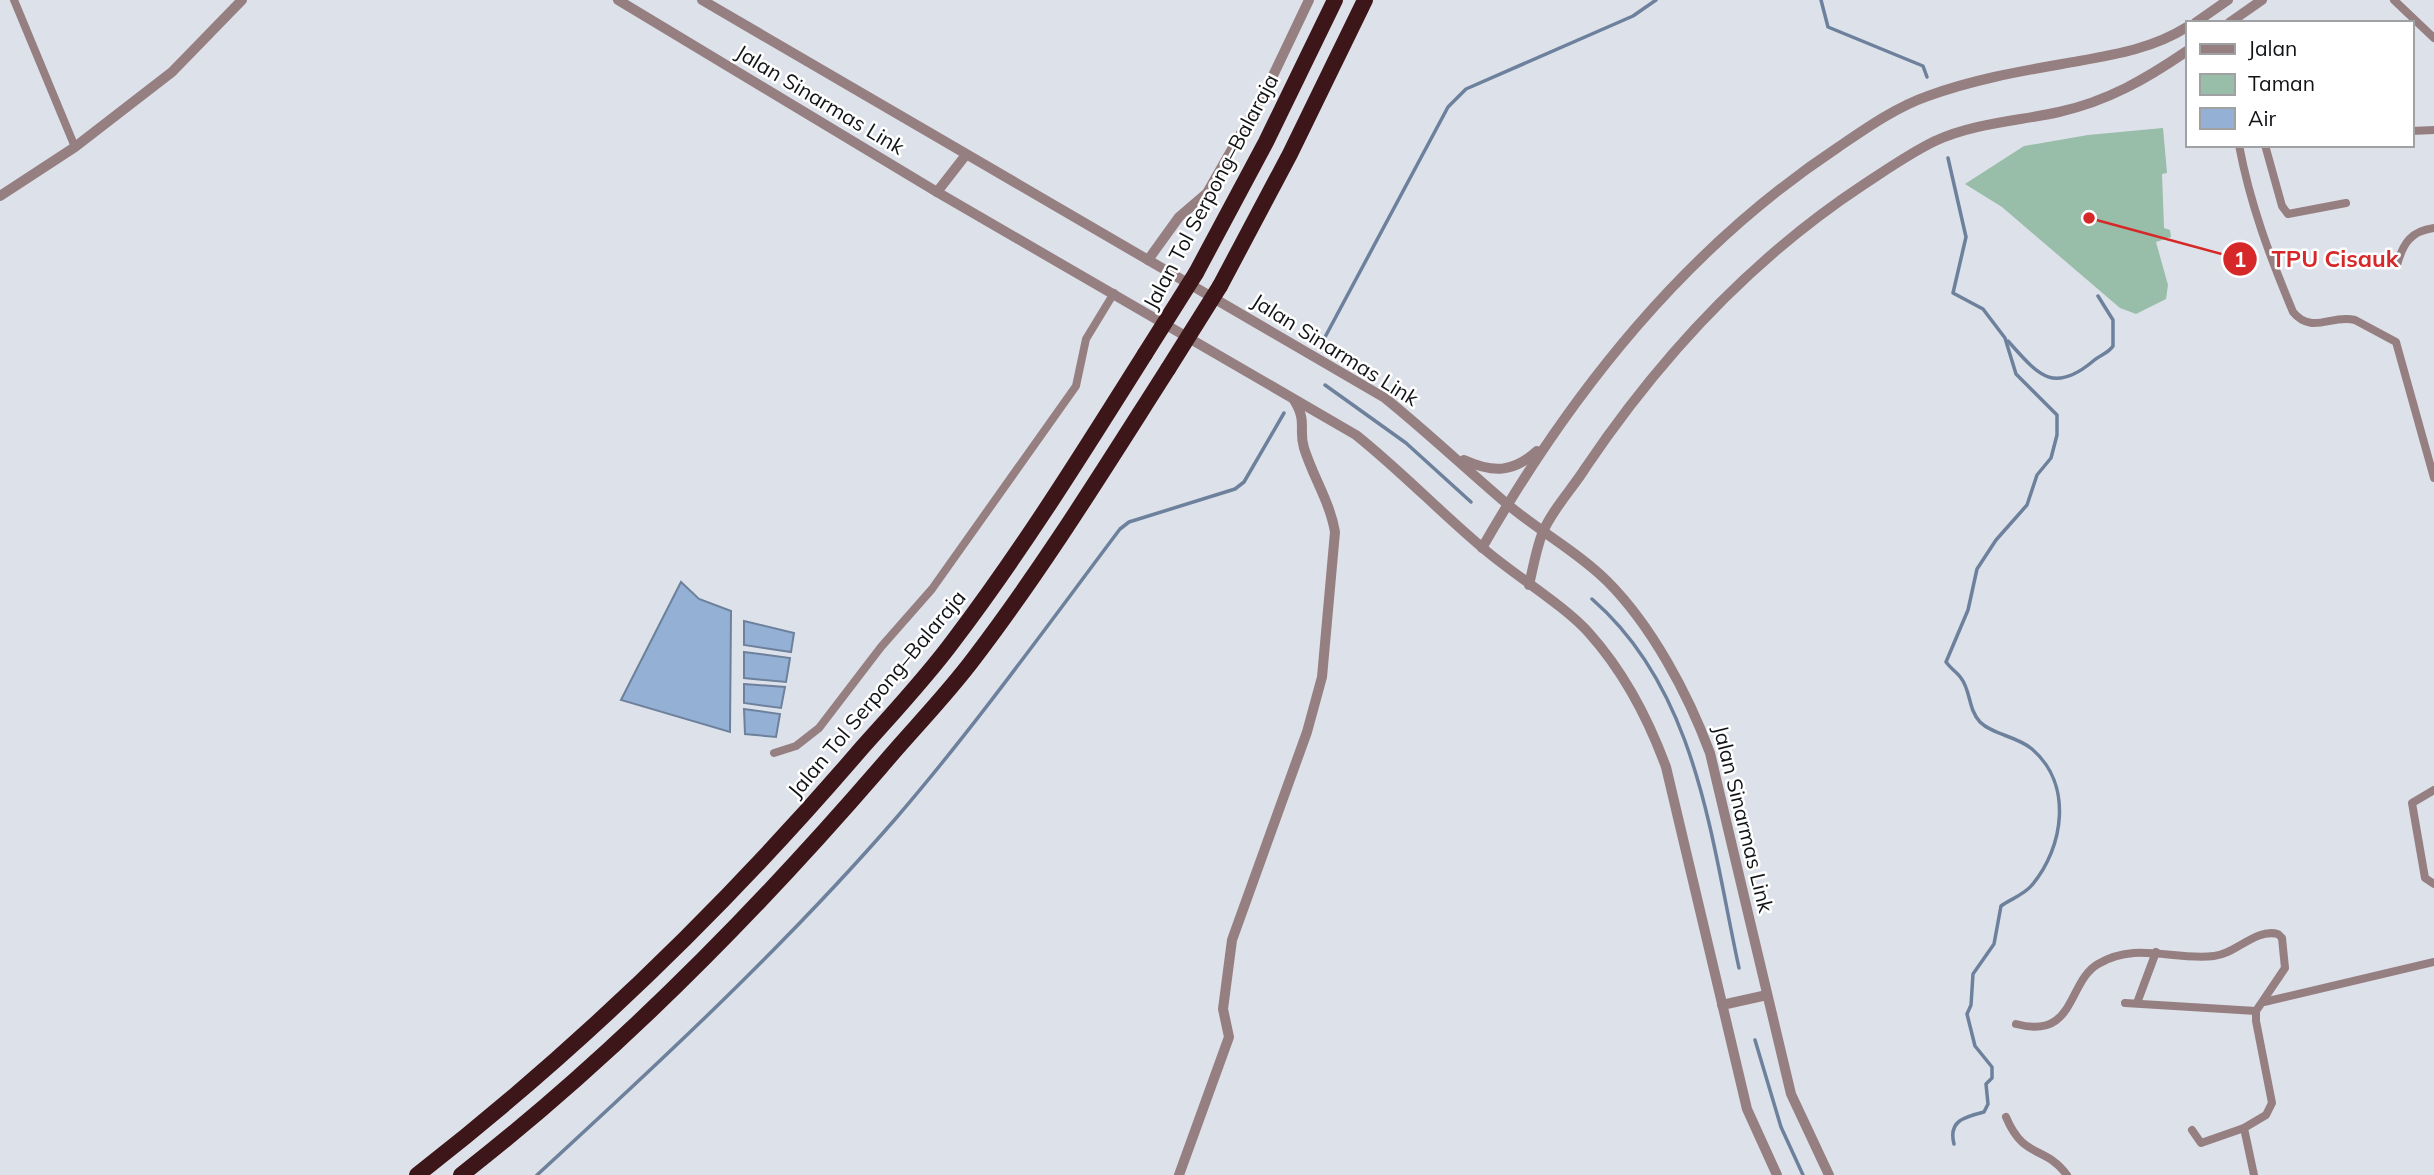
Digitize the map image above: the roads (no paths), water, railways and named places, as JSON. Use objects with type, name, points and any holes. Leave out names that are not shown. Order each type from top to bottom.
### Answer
[{"type":"highway","name":"Jalan Tol Serpong–Balaraja","points":[[417,1175],[497,1113],[663,961],[805,814],[953,642],[1056,496],[1196,272],[1266,142],[1335,0]]},
{"type":"highway","points":[[461,1175],[514,1134],[682,980],[824,832],[975,658],[1078,511],[1220,286],[1290,154],[1365,0]]},
{"type":"street","points":[[13,0],[75,147]]},
{"type":"street","points":[[0,196],[75,147],[172,72],[242,0]]},
{"type":"street","name":"Jalan Sinarmas Link","points":[[618,0],[937,192],[1356,435],[1398,468],[1482,548],[1529,585]]},
{"type":"street","name":"Jalan Sinarmas Link","points":[[702,0],[965,156],[1385,398],[1455,456],[1507,504],[1607,581],[1673,669],[1695,712],[1710,753],[1791,1094],[1829,1175]]},
{"type":"street","points":[[1148,260],[1179,217],[1207,193],[1268,86],[1309,0]]},
{"type":"street","points":[[2198,21],[2228,0]]},
{"type":"street","points":[[2231,21],[2262,0]]},
{"type":"street","points":[[2394,0],[2434,38]]},
{"type":"street","points":[[1482,548],[1507,504],[1551,439],[1632,330],[1686,271],[1745,217],[1808,167],[1867,128],[1917,100],[1962,83],[2130,52],[2167,40],[2186,28]]},
{"type":"street","points":[[1777,1175],[1747,1109],[1666,767],[1653,730],[1633,693],[1588,631],[1529,585],[1543,532],[1611,430],[1667,359],[1727,294],[1774,251],[1834,204],[1936,141],[1975,127],[2059,112],[2105,100],[2145,80],[2186,52]]},
{"type":"street","points":[[2413,131],[2434,130]]},
{"type":"street","points":[[2239,147],[2264,243],[2293,312],[2301,321],[2311,325],[2348,318],[2355,320],[2396,342],[2434,478]]},
{"type":"street","points":[[2267,147],[2282,206],[2288,214],[2346,203]]},
{"type":"street","points":[[937,192],[965,156]]},
{"type":"street","points":[[2397,265],[2408,238],[2434,228]]},
{"type":"street","points":[[774,753],[796,746],[819,728],[970,539],[1076,386],[1086,340],[1114,293]]},
{"type":"street","points":[[1179,1175],[1229,1037],[1223,1009],[1232,940],[1307,732],[1322,677],[1335,532],[1332,514],[1303,446],[1304,416],[1293,398]]},
{"type":"street","points":[[1455,456],[1485,470],[1503,471],[1524,464],[1551,439]]},
{"type":"street","points":[[2434,790],[2412,803],[2425,878],[2434,884]]},
{"type":"street","points":[[2016,1024],[2032,1028],[2056,1020],[2092,968],[2114,956],[2156,952],[2214,956],[2264,933],[2278,934],[2282,938],[2285,968],[2256,1011],[2272,1103],[2266,1115],[2244,1128],[2201,1143],[2192,1130]]},
{"type":"street","points":[[2137,1003],[2156,952]]},
{"type":"street","points":[[2263,1002],[2434,962]]},
{"type":"street","points":[[1722,1005],[1767,995]]},
{"type":"street","points":[[2125,1003],[2256,1011]]},
{"type":"street","points":[[2006,1118],[2015,1138],[2030,1150],[2057,1161],[2067,1175]]},
{"type":"street","points":[[2244,1128],[2254,1175]]},
{"type":"water","points":[[681,582],[699,599],[731,611],[730,732],[621,700]]},
{"type":"water","points":[[744,621],[794,633],[791,652],[744,645]]},
{"type":"water","points":[[744,652],[790,658],[786,682],[744,678]]},
{"type":"water","points":[[744,684],[785,687],[781,708],[744,703]]},
{"type":"water","points":[[744,709],[780,714],[776,737],[745,734]]},
{"type":"waterway","points":[[1324,339],[1448,107],[1466,89],[1633,16],[1656,0]]},
{"type":"waterway","points":[[1821,0],[1828,27],[1923,66],[1927,77]]},
{"type":"waterway","points":[[1948,158],[1966,237],[1953,293],[1983,309],[2005,338],[2016,374],[2057,415],[2057,435],[2051,458],[2037,475],[2027,505],[1996,540],[1977,569],[1968,610],[1946,662],[1964,683],[1973,711],[1980,722],[2026,745],[2045,763],[2054,780],[2059,816],[2057,834],[2043,870],[2029,888],[2001,906],[1994,944],[1973,974],[1971,1005],[1967,1014],[1975,1046],[1992,1067],[1992,1078],[1986,1084],[1988,1104],[1984,1112],[1959,1121],[1953,1130],[1954,1144]]},
{"type":"waterway","points":[[2008,341],[2046,376],[2066,377],[2078,372],[2113,346],[2113,320],[2098,296]]},
{"type":"waterway","points":[[1325,385],[1406,443],[1471,502]]},
{"type":"waterway","points":[[537,1175],[722,1001],[855,864],[955,747],[1120,529],[1129,522],[1235,489],[1244,482],[1284,413]]},
{"type":"waterway","points":[[1592,599],[1628,636],[1656,677],[1678,722],[1708,819],[1739,968]]},
{"type":"waterway","points":[[1755,1040],[1781,1127],[1803,1175]]},
{"type":"place","name":"TPU Cisauk","points":[[2089,218]]}]
